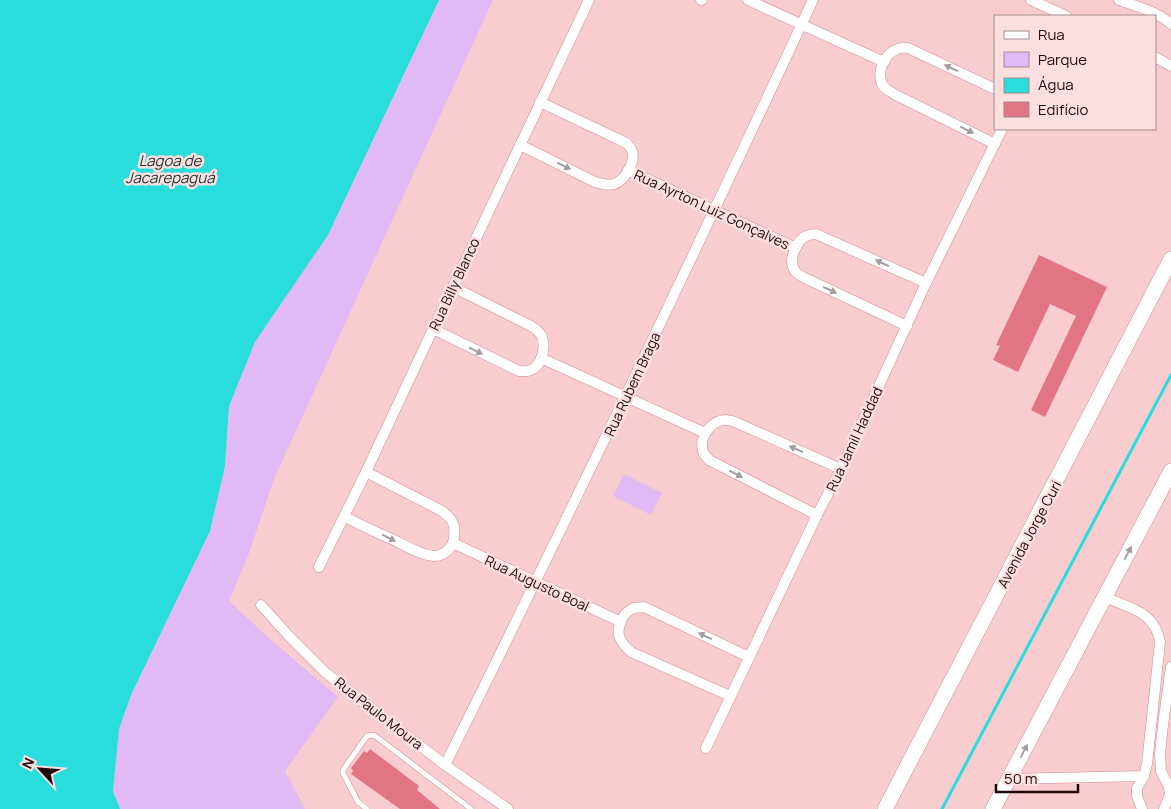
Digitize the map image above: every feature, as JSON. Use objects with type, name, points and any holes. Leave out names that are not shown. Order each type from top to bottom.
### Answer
[{"type":"street","name":"Rua Billy Blanco","points":[[319,567],[345,517],[589,0]]},
{"type":"street","points":[[748,0],[884,62]]},
{"type":"street","name":"Rua Rubem Braga","points":[[446,765],[626,397],[813,0]]},
{"type":"street","points":[[1031,0],[1064,15]]},
{"type":"street","points":[[1119,0],[1148,10],[1155,15]]},
{"type":"street","points":[[1132,4],[1136,15]]},
{"type":"street","points":[[1158,17],[1171,24]]},
{"type":"street","points":[[994,89],[908,48],[897,49],[890,53],[880,73],[885,88],[905,100],[995,144]]},
{"type":"street","points":[[1156,58],[1171,66]]},
{"type":"street","name":"Rua Ayrton Luiz Gonçalves","points":[[520,145],[595,182],[603,184],[611,185],[617,183],[628,170],[632,161],[630,146],[540,102]]},
{"type":"street","name":"Rua Jamil Haddad","points":[[706,748],[841,469],[926,283],[1002,130]]},
{"type":"street","name":"Rua Ayrton Luiz Gonçalves","points":[[628,170],[796,248]]},
{"type":"street","name":"Rua Ayrton Luiz Gonçalves","points":[[907,326],[797,274],[792,262],[796,248],[804,238],[816,234],[926,283]]},
{"type":"street","name":"Avenida Jorge Curi","points":[[885,809],[1171,259]]},
{"type":"street","points":[[433,329],[519,371],[531,370],[541,358],[543,347],[539,331],[453,287]]},
{"type":"street","points":[[541,358],[705,433]]},
{"type":"street","points":[[818,514],[709,460],[704,454],[702,444],[705,433],[710,426],[717,422],[726,420],[735,422],[841,469]]},
{"type":"street","points":[[993,809],[1171,470]]},
{"type":"street","points":[[345,517],[424,554],[434,556],[442,554],[453,543],[455,527],[451,518],[442,511],[366,472]]},
{"type":"street","name":"Rua Augusto Boal","points":[[453,543],[621,622]]},
{"type":"street","points":[[1105,597],[1147,616],[1154,624],[1159,635],[1160,642],[1147,764],[1144,776],[1137,788],[1137,796],[1142,809]]},
{"type":"street","name":"Rua Paulo Moura","points":[[261,605],[326,673],[507,809]]},
{"type":"street","points":[[730,696],[632,652],[621,641],[618,632],[624,615],[632,609],[644,607],[749,657]]},
{"type":"street","points":[[1164,809],[1170,796],[1168,779],[1160,771],[1160,754],[1171,667]]},
{"type":"street","points":[[1009,779],[1144,776]]},
{"type":"lane","points":[[367,809],[358,802],[343,770],[367,736],[374,735],[471,809]]},
{"type":"green space","points":[[439,0],[493,0],[274,479],[248,556],[229,601],[271,640],[338,697],[285,771],[305,809],[120,809],[113,791],[119,729],[131,695],[210,531],[225,466],[229,406],[255,342],[328,235]]},
{"type":"green space","points":[[624,474],[662,493],[651,515],[613,496]]},
{"type":"water","name":"Lagoa de Jacarepaguá","points":[[0,0],[439,0],[328,235],[255,342],[229,406],[225,466],[210,531],[131,695],[119,729],[113,791],[120,809],[0,809]]},
{"type":"building","points":[[1039,255],[1107,287],[1045,417],[1031,410],[1076,316],[1050,304],[1018,372],[993,360],[1000,346],[996,345]]},
{"type":"building","points":[[370,749],[419,786],[417,790],[440,809],[400,809],[351,774],[353,771],[351,768],[364,751],[367,753]]},
{"type":"waterway","points":[[942,809],[1171,375]]}]
